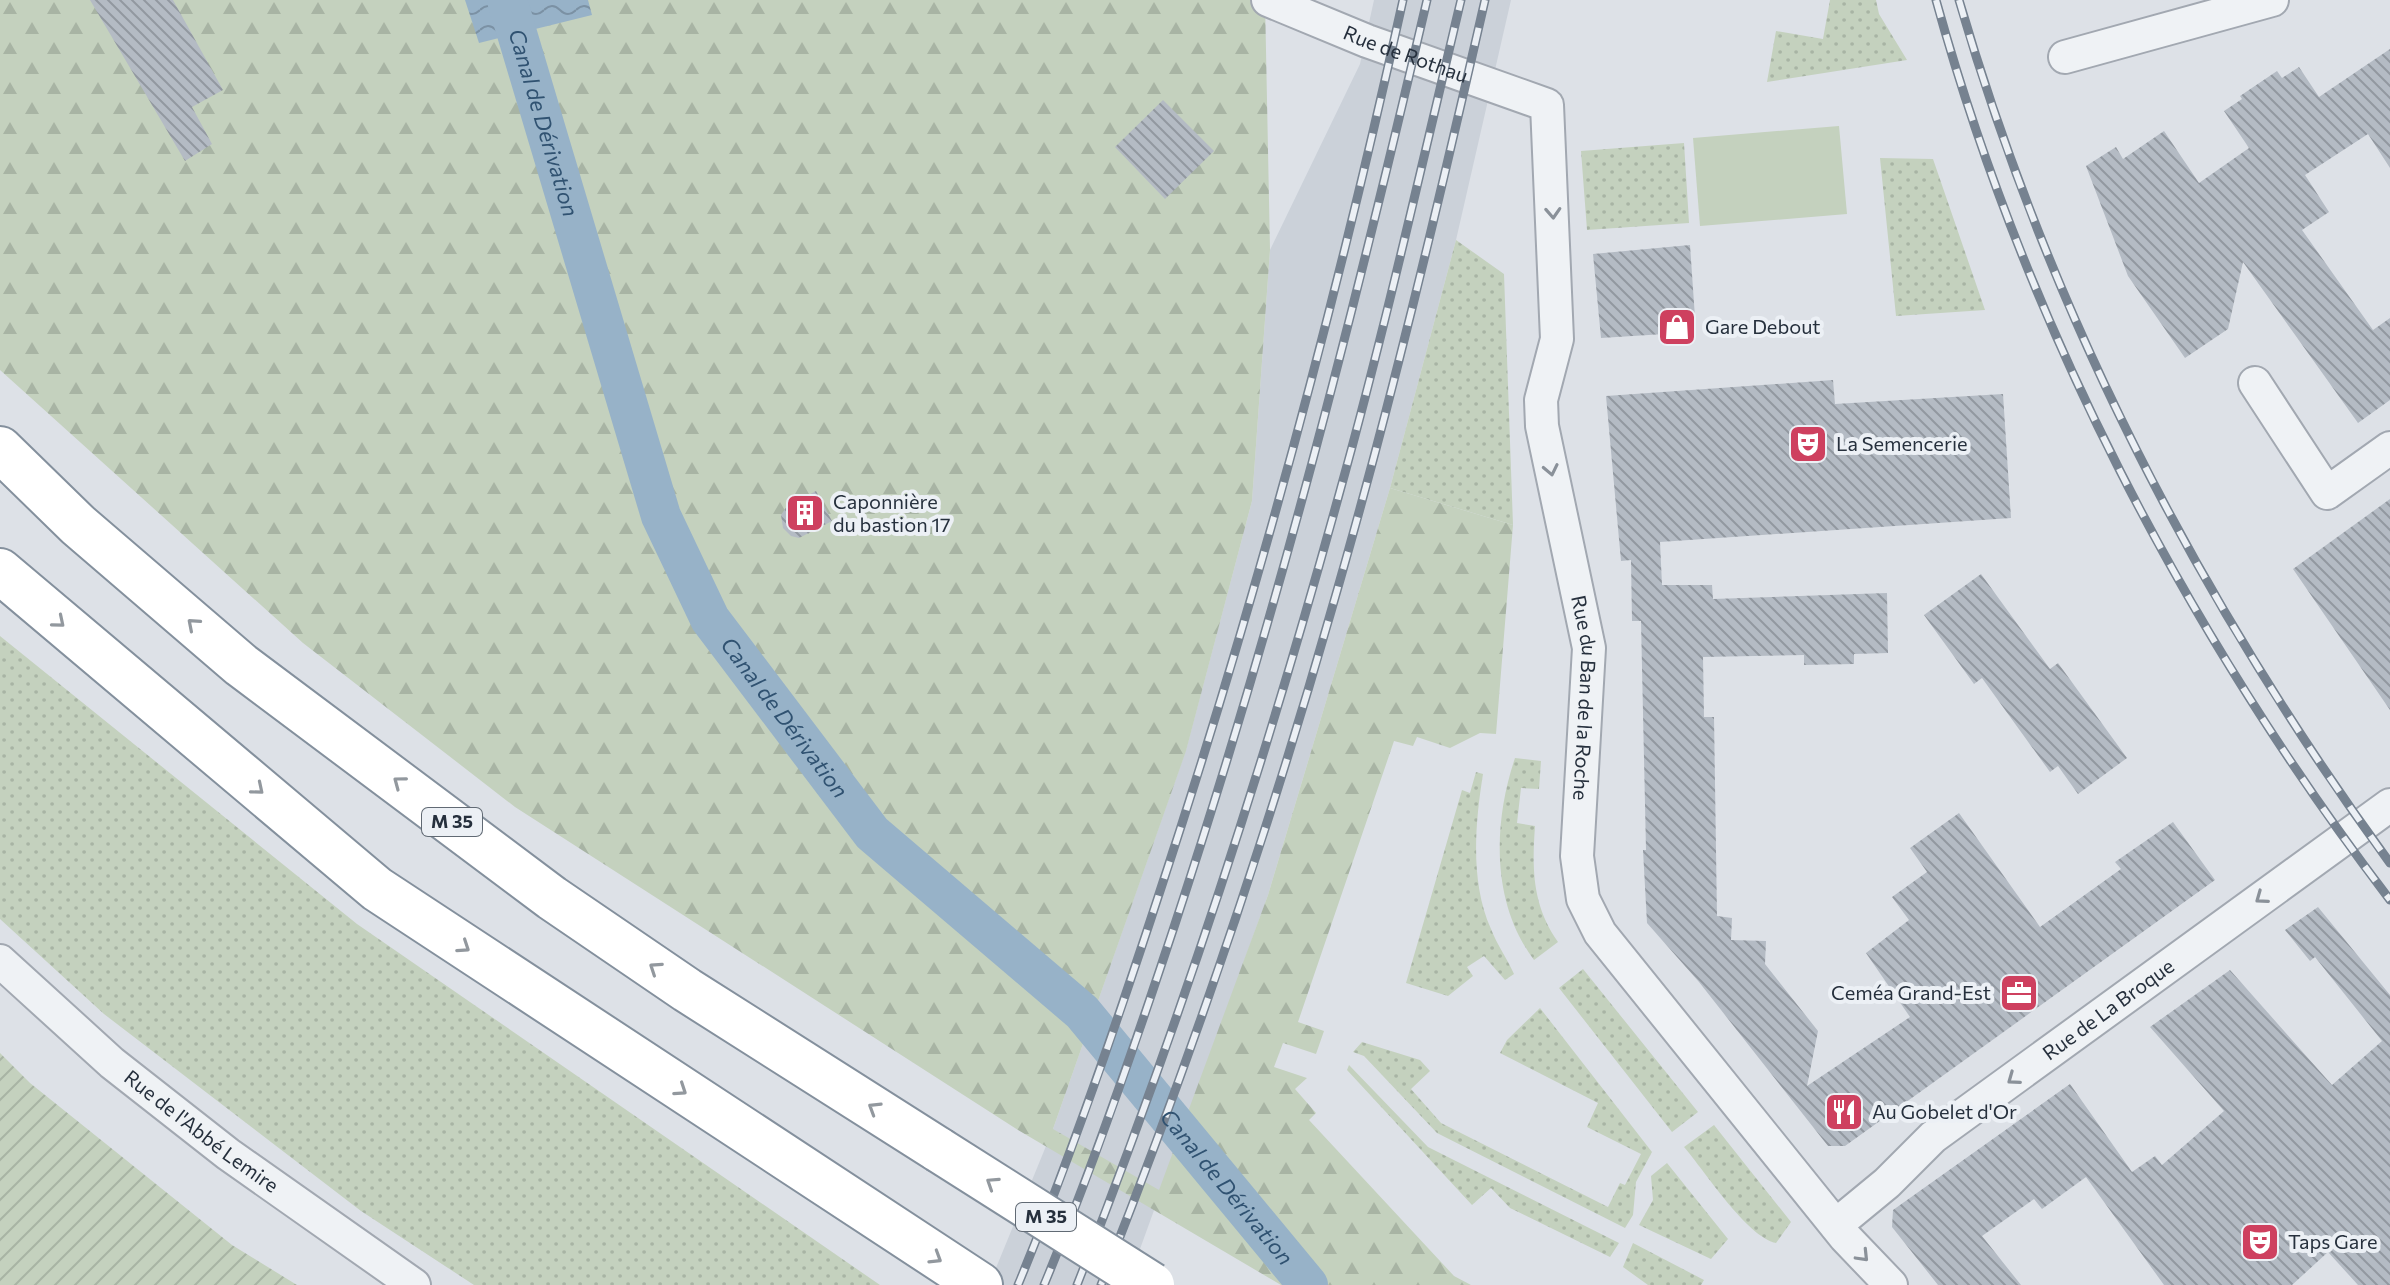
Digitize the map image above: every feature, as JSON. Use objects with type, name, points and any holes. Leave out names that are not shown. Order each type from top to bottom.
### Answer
[{"type":"highway","name":"M 35","points":[[0,449],[78,525],[241,665],[552,898],[687,990],[1152,1285]]},
{"type":"highway","points":[[0,571],[377,889],[980,1285]]},
{"type":"street","name":"Rue de Rothau","points":[[1268,0],[1367,41],[1547,105]]},
{"type":"street","points":[[2065,57],[2272,0]]},
{"type":"street","name":"Rue du Ban de la Roche","points":[[1547,105],[1557,315],[1554,352],[1541,400],[1542,426],[1589,648],[1577,813],[1583,899],[1600,933],[1836,1225],[1891,1285]]},
{"type":"street","points":[[2255,383],[2327,493],[2390,448]]},
{"type":"street","name":"Rue de La Broque","points":[[1836,1225],[1887,1183],[1933,1137],[2390,805]]},
{"type":"street","name":"Rue de l'Abbé Lemire","points":[[0,961],[112,1063],[216,1145],[324,1225],[414,1285]]},
{"type":"shaded area","points":[[1374,0],[1511,0],[1456,240],[1390,488],[1268,895],[1127,1285],[989,1285],[1053,1129],[1186,750],[1252,501],[1270,250],[1360,64]]},
{"type":"green space","points":[[0,0],[1265,0],[1270,250],[1252,501],[1186,751],[1053,1129],[1159,1190],[1268,895],[1390,488],[1513,525],[1496,734],[1480,733],[1450,748],[1417,737],[1413,746],[1394,741],[1298,1022],[1324,1031],[1316,1054],[1283,1043],[1274,1067],[1307,1078],[1295,1089],[1316,1113],[1309,1120],[1454,1276],[1471,1285],[1281,1285],[1018,1130],[515,807],[303,643],[0,370]]},
{"type":"green space","points":[[1830,0],[1876,0],[1879,14],[1907,60],[1767,82],[1776,31],[1823,39]]},
{"type":"green space","points":[[1839,126],[1847,214],[1700,226],[1693,138]]},
{"type":"green space","points":[[1684,143],[1689,223],[1587,230],[1581,151]]},
{"type":"green space","points":[[1880,158],[1933,159],[1985,310],[1896,316]]},
{"type":"green space","points":[[1456,240],[1504,274],[1513,525],[1390,488]]},
{"type":"green space","points":[[0,636],[357,924],[880,1285],[474,1285],[361,1211],[104,1014],[0,919]]},
{"type":"green space","points":[[1515,758],[1541,761],[1539,789],[1521,788],[1517,823],[1535,826],[1536,886],[1543,914],[1558,942],[1534,960],[1510,914],[1500,862],[1503,809]]},
{"type":"green space","points":[[1476,772],[1483,774],[1476,833],[1480,892],[1493,935],[1514,974],[1505,980],[1484,956],[1467,967],[1473,976],[1448,996],[1406,983],[1462,790],[1470,793]]},
{"type":"green space","points":[[1583,969],[1698,1112],[1672,1132],[1559,988]]},
{"type":"green space","points":[[1540,1008],[1652,1152],[1636,1182],[1633,1215],[1625,1228],[1437,1133],[1364,1056],[1353,1052],[1362,1042],[1420,1060],[1430,1071],[1411,1089],[1441,1123],[1608,1207],[1620,1183],[1625,1185],[1641,1154],[1587,1127],[1598,1103],[1500,1053],[1507,1040]]},
{"type":"green space","points":[[0,1053],[30,1083],[232,1245],[297,1285],[0,1285]]},
{"type":"green space","points":[[1349,1065],[1428,1147],[1619,1243],[1610,1257],[1510,1208],[1491,1188],[1472,1205],[1347,1070]]},
{"type":"green space","points":[[1714,1125],[1791,1222],[1776,1243],[1752,1229],[1739,1216],[1684,1147]]},
{"type":"green space","points":[[1667,1163],[1728,1239],[1711,1259],[1639,1225],[1653,1200],[1651,1176]]},
{"type":"green space","points":[[1633,1243],[1704,1280],[1701,1285],[1648,1285],[1623,1267]]},
{"type":"water","points":[[465,0],[588,0],[592,15],[479,43]]},
{"type":"building","points":[[90,0],[173,0],[223,90],[192,107],[212,144],[185,161]]},
{"type":"building","points":[[2390,49],[2390,168],[2368,134],[2305,175],[2329,212],[2302,230],[2373,330],[2390,318],[2390,400],[2358,423],[2243,262],[2228,329],[2185,358],[2128,276],[2086,166],[2116,147],[2123,159],[2164,131],[2199,183],[2249,148],[2224,111],[2242,99],[2240,96],[2277,71],[2282,78],[2299,67],[2319,97]]},
{"type":"building","points":[[1163,100],[1214,151],[1165,199],[1115,147]]},
{"type":"building","points":[[1690,245],[1696,332],[1601,338],[1593,254]]},
{"type":"building","points":[[1833,380],[1835,404],[2003,394],[2011,518],[1660,542],[1662,585],[1712,585],[1713,599],[1887,593],[1888,653],[1854,654],[1854,664],[1804,665],[1804,655],[1703,657],[1704,717],[1714,717],[1717,916],[1732,918],[1731,940],[1766,941],[1765,964],[1818,1031],[1807,1086],[1910,1017],[1866,953],[1909,920],[1892,897],[1927,872],[1910,848],[1959,813],[2040,927],[2121,869],[2115,862],[2173,822],[2215,880],[1845,1146],[1828,1146],[1699,982],[1647,923],[1643,850],[1646,850],[1641,621],[1632,621],[1631,560],[1621,561],[1606,396]]},
{"type":"building","name":"Caponnière du bastion 17","points":[[816,491],[832,521],[799,538],[791,536],[783,528],[781,515],[787,506]]},
{"type":"building","points":[[2390,499],[2390,710],[2293,569]]},
{"type":"building","points":[[1981,574],[2050,669],[2058,663],[2127,758],[2078,794],[2058,766],[2050,772],[1982,678],[1974,684],[1924,615]]},
{"type":"building","points":[[2318,907],[2390,995],[2390,1285],[2358,1285],[2328,1252],[2292,1285],[2164,1285],[2086,1177],[2042,1209],[2034,1199],[1982,1236],[2021,1285],[1938,1285],[1892,1227],[1893,1210],[2070,1084],[2132,1172],[2155,1156],[2162,1165],[2224,1111],[2150,1027],[2230,970],[2332,1085],[2382,1041],[2315,957],[2310,961],[2285,930]]},
{"type":"waterway","name":"Canal de Dérivation","points":[[507,0],[661,516],[710,619],[872,833],[1082,1012],[1308,1285]]},
{"type":"railway","points":[[1018,1285],[1111,1036],[1231,666],[1323,335],[1403,0]]},
{"type":"railway","points":[[1044,1285],[1145,1015],[1247,695],[1312,465],[1427,0]]},
{"type":"railway","points":[[1077,1285],[1186,991],[1312,592],[1403,246],[1461,0]]},
{"type":"railway","points":[[1101,1285],[1224,953],[1305,700],[1393,386],[1485,0]]},
{"type":"railway","points":[[1936,0],[1973,121],[2016,240],[2065,357],[2120,471],[2180,583],[2246,692],[2316,798],[2390,900]]},
{"type":"railway","points":[[1959,0],[1996,116],[2038,230],[2085,341],[2137,450],[2193,557],[2254,661],[2390,863]]},
{"type":"place","name":"Gare Debout","points":[[1677,327]]},
{"type":"place","name":"La Semencerie","points":[[1808,444]]},
{"type":"place","name":"Caponnière du bastion 17","points":[[805,513]]},
{"type":"place","name":"Ceméa Grand-Est","points":[[2019,993]]},
{"type":"place","name":"Au Gobelet d'Or","points":[[1844,1112]]},
{"type":"place","name":"Taps Gare","points":[[2260,1242]]}]
